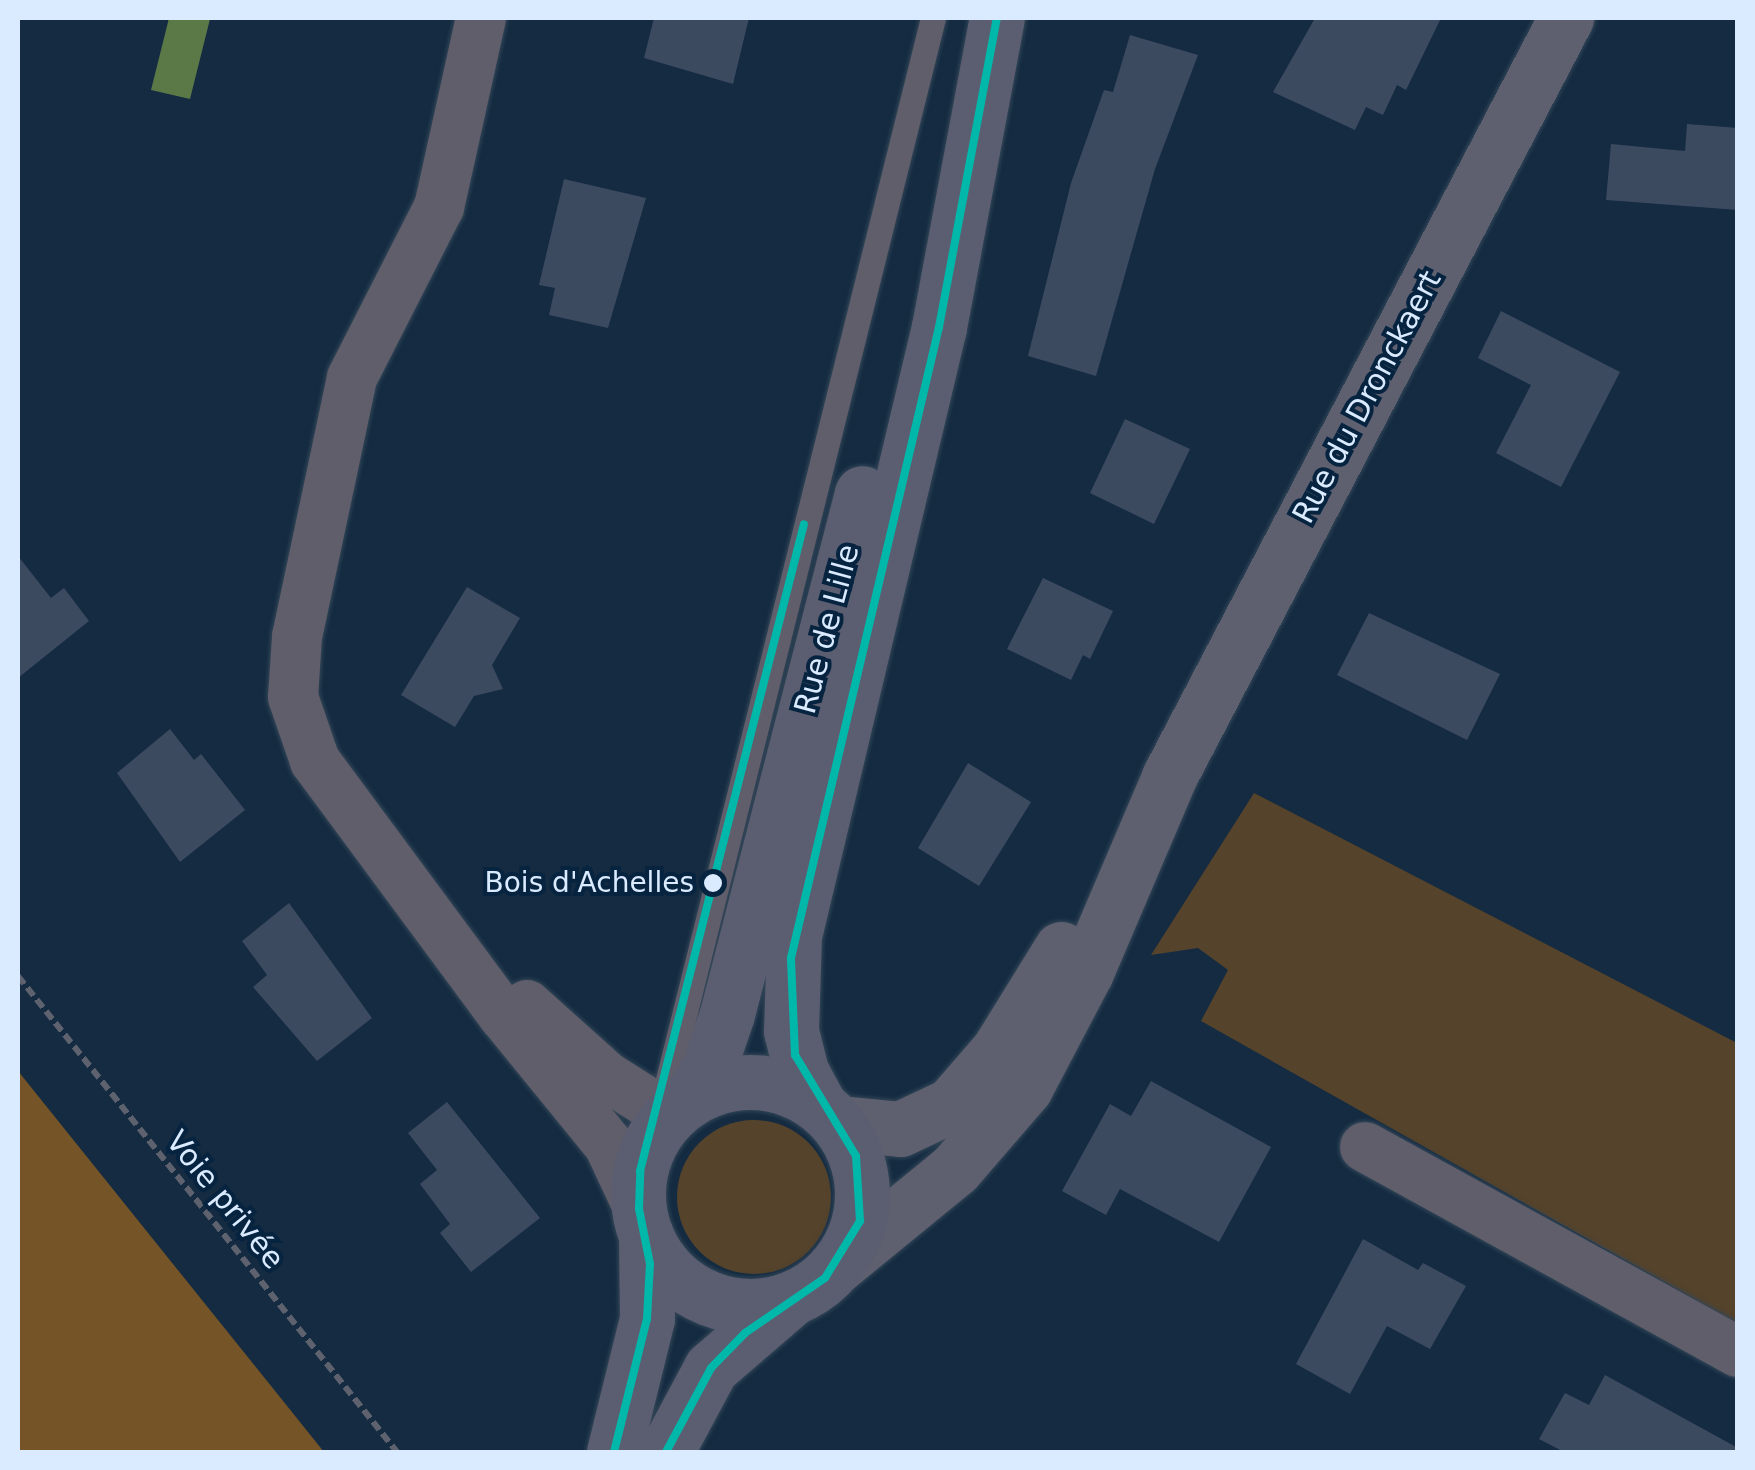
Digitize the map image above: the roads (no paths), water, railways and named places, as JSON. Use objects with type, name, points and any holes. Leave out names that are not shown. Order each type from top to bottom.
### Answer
[{"type":"main road","name":"Rue de Lille","points":[[828,1114],[801,1071],[791,1031],[794,936],[940,327],[966,156],[997,18]]},
{"type":"main road","name":"Rue du Dronckaert","points":[[834,1268],[955,1169],[1025,1088],[1086,972],[1169,777],[1566,18]]},
{"type":"main road","name":"Rue de Lille","points":[[668,1116],[708,1070],[726,1014],[890,393],[966,156]]},
{"type":"main road","name":"Rue du Dronckaert","points":[[828,1114],[884,1131],[915,1126],[975,1082],[1169,777]]},
{"type":"main road","points":[[614,1452],[647,1319],[640,1171],[668,1116],[748,1081],[786,1087],[828,1114],[856,1156],[863,1194],[856,1234],[834,1268],[791,1299],[712,1368],[666,1452]]},
{"type":"main road","points":[[642,1222],[676,1279],[712,1299],[751,1306],[791,1299]]},
{"type":"street","points":[[481,18],[438,207],[352,378],[293,672],[298,722],[315,760],[609,1146],[642,1222]]},
{"type":"street","points":[[426,908],[567,1044],[668,1116]]},
{"type":"street","points":[[1365,1147],[1738,1352]]},
{"type":"lane","points":[[668,1116],[933,18]]},
{"type":"place","name":"Bois d'Achelles","points":[[713,883]]}]
